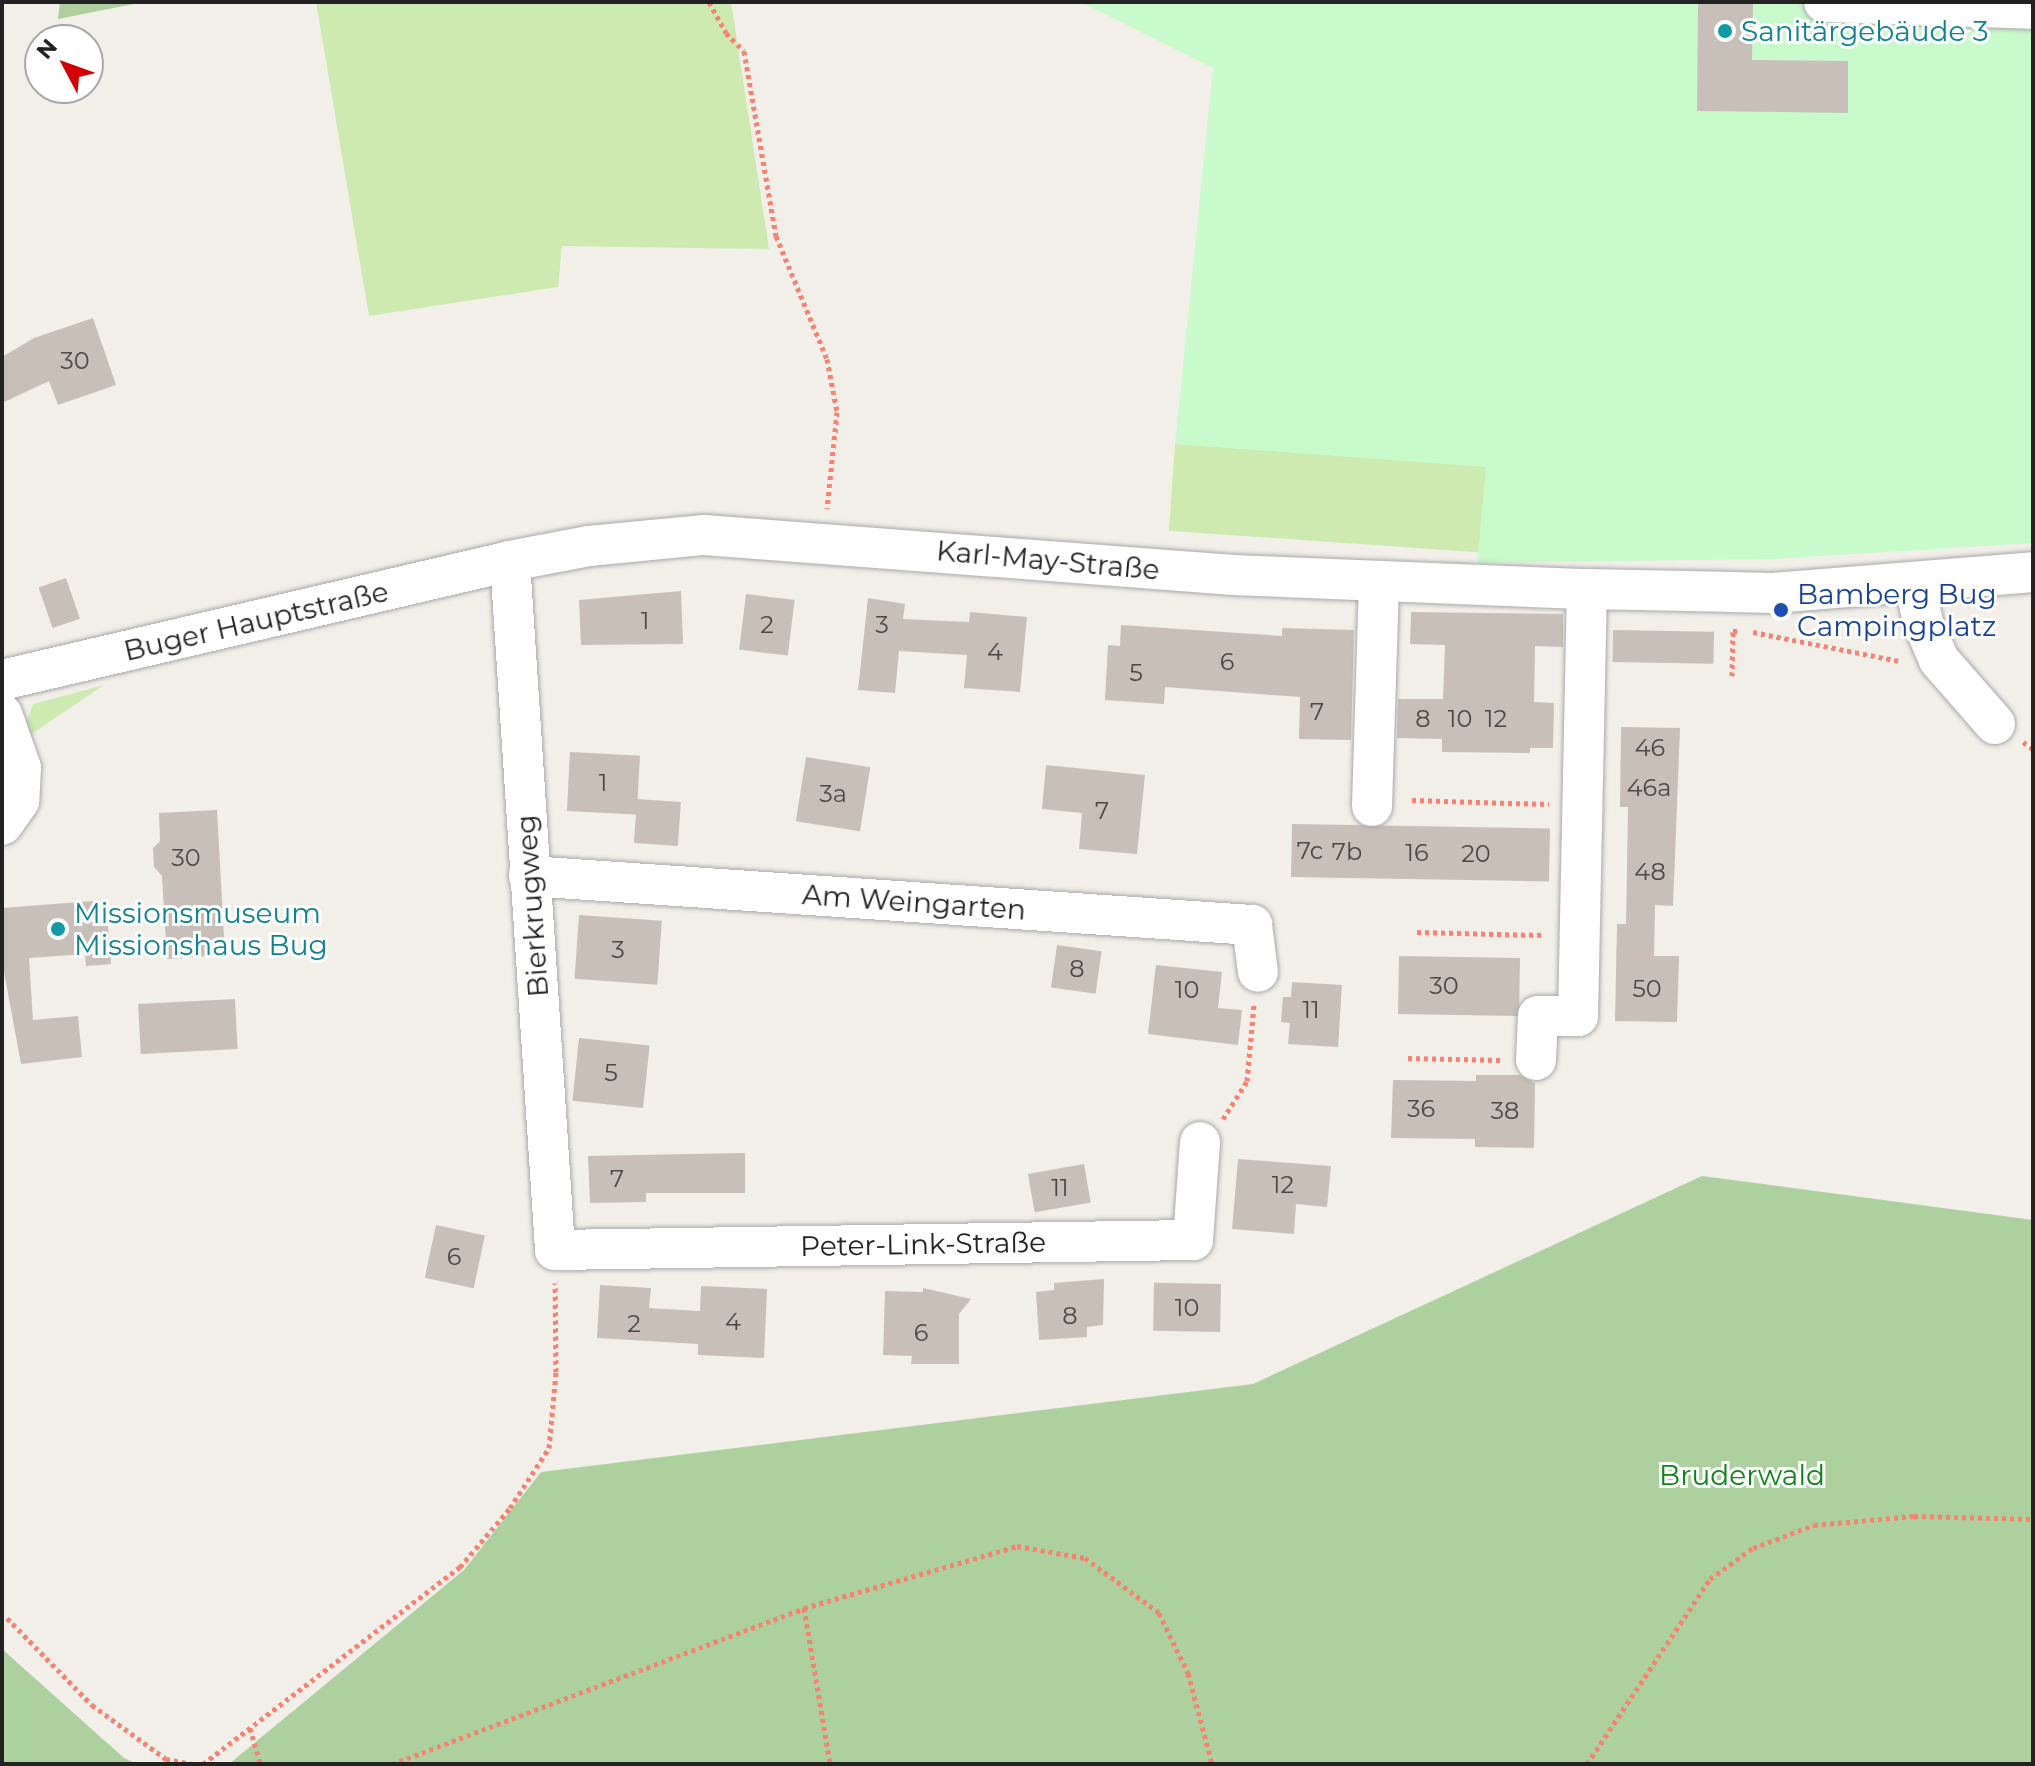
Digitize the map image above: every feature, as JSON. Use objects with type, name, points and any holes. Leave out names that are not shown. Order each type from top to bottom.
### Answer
[{"type":"street","points":[[1824,2],[2033,9]]},
{"type":"street","name":"Karl-May-Straße","points":[[510,561],[589,546],[704,535],[822,541],[1094,566],[1587,589],[1773,593],[1915,585],[2033,572]]},
{"type":"street","name":"Buger Hauptstraße","points":[[2,680],[510,561]]},
{"type":"street","name":"Bierkrugweg","points":[[510,561],[555,1250]]},
{"type":"street","points":[[1372,806],[1379,581]]},
{"type":"street","points":[[1915,585],[1923,623],[1939,660],[1995,724]]},
{"type":"street","points":[[1536,1060],[1538,1016],[1578,1016],[1587,589]]},
{"type":"street","points":[[2,714],[21,768],[11,813]]},
{"type":"street","name":"Am Weingarten","points":[[529,876],[1252,925],[1258,972]]},
{"type":"street","name":"Peter-Link-Straße","points":[[555,1250],[1193,1240],[1200,1142]]},
{"type":"path","points":[[709,2],[726,33],[744,51],[752,79],[776,236],[815,325],[834,399],[833,472],[822,541]]},
{"type":"path","points":[[1732,676],[1733,631],[1779,633],[1914,664],[1939,660]]},
{"type":"path","points":[[1412,800],[1582,805]]},
{"type":"path","points":[[1417,932],[1580,935]]},
{"type":"path","points":[[1200,1142],[1225,1118],[1247,1081],[1258,972]]},
{"type":"path","points":[[1408,1058],[1536,1060]]},
{"type":"path","points":[[203,1764],[460,1567],[510,1508],[549,1448],[556,1372],[555,1250]]},
{"type":"path","points":[[1587,1764],[1710,1579],[1753,1548],[1814,1525],[1914,1516],[2033,1519]]},
{"type":"path","points":[[392,1764],[804,1608],[1017,1546],[1085,1558],[1159,1613],[1188,1673],[1212,1764]]},
{"type":"path","points":[[804,1608],[830,1764]]},
{"type":"path","points":[[7,1618],[92,1705],[166,1759],[192,1764]]},
{"type":"path","points":[[250,1728],[260,1764]]},
{"type":"green space","points":[[60,2],[144,2],[58,19]]},
{"type":"green space","points":[[316,2],[731,2],[769,249],[562,246],[558,287],[369,316]]},
{"type":"green space","points":[[1081,2],[2033,2],[2033,543],[1772,559],[1477,563],[1486,467],[1175,444],[1213,68]]},
{"type":"green space","points":[[1175,444],[1486,466],[1480,553],[1169,531]]},
{"type":"green space","points":[[104,685],[30,735],[27,721],[33,704]]},
{"type":"green space","name":"Bruderwald","points":[[1702,1176],[2033,1220],[2033,1764],[229,1764],[464,1570],[541,1472],[1253,1384]]},
{"type":"green space","points":[[2,1649],[124,1758],[137,1764],[2,1764]]},
{"type":"building","name":"Sanitärgebäude 3","points":[[1698,2],[1753,2],[1752,60],[1848,61],[1848,113],[1697,111]]},
{"type":"building","points":[[93,318],[116,385],[58,405],[49,381],[2,403],[2,357],[34,338]]},
{"type":"building","points":[[66,578],[80,619],[53,628],[39,587]]},
{"type":"building","points":[[681,591],[683,644],[581,645],[579,600]]},
{"type":"building","points":[[746,594],[795,600],[788,656],[739,650]]},
{"type":"building","points":[[868,598],[905,604],[903,619],[969,622],[970,612],[1027,617],[1020,692],[964,688],[967,655],[899,651],[895,693],[858,690]]},
{"type":"building","points":[[1411,612],[1563,614],[1563,647],[1535,646],[1534,702],[1554,703],[1553,748],[1530,748],[1530,753],[1442,752],[1442,739],[1397,738],[1398,699],[1443,699],[1445,645],[1410,644]]},
{"type":"building","points":[[1121,625],[1282,636],[1282,628],[1354,630],[1351,740],[1299,739],[1300,697],[1165,687],[1164,704],[1105,700],[1108,645],[1120,646]]},
{"type":"building","points":[[1613,630],[1714,632],[1713,664],[1612,662]]},
{"type":"building","points":[[1621,727],[1680,728],[1673,906],[1655,905],[1654,956],[1679,956],[1677,1022],[1615,1021],[1617,924],[1626,924],[1628,807],[1620,807]]},
{"type":"building","points":[[570,752],[640,756],[637,815],[567,811]]},
{"type":"building","points":[[806,757],[870,767],[860,831],[796,821]]},
{"type":"building","points":[[1046,765],[1145,775],[1137,854],[1079,849],[1082,813],[1042,809]]},
{"type":"building","points":[[637,799],[681,802],[678,846],[634,843]]},
{"type":"building","points":[[217,810],[225,955],[167,959],[162,876],[154,867],[153,848],[160,841],[159,813]]},
{"type":"building","points":[[1292,824],[1550,829],[1549,881],[1291,877]]},
{"type":"building","points":[[106,900],[111,964],[86,966],[85,954],[29,958],[33,1020],[78,1016],[82,1057],[21,1064],[2,961],[2,908]]},
{"type":"building","points":[[579,915],[662,921],[657,985],[575,979]]},
{"type":"building","points":[[1057,945],[1102,951],[1096,994],[1051,988]]},
{"type":"building","points":[[1399,956],[1520,958],[1519,1016],[1398,1014]]},
{"type":"building","points":[[1156,965],[1222,972],[1218,1008],[1242,1010],[1238,1045],[1148,1034]]},
{"type":"building","points":[[1292,982],[1342,985],[1338,1047],[1288,1044],[1290,1023],[1281,1022],[1283,997],[1291,997]]},
{"type":"building","points":[[235,999],[238,1049],[141,1054],[138,1004]]},
{"type":"building","points":[[579,1038],[650,1045],[643,1108],[572,1101]]},
{"type":"building","points":[[1476,1075],[1520,1075],[1535,1083],[1534,1148],[1475,1147],[1475,1139],[1391,1138],[1393,1080],[1476,1081]]},
{"type":"building","points":[[745,1153],[745,1193],[646,1193],[646,1202],[590,1203],[588,1156]]},
{"type":"building","points":[[1238,1159],[1331,1166],[1327,1207],[1296,1204],[1294,1234],[1232,1229]]},
{"type":"building","points":[[1084,1164],[1091,1202],[1035,1212],[1028,1174]]},
{"type":"building","points":[[436,1225],[485,1235],[474,1288],[425,1278]]},
{"type":"building","points":[[1104,1279],[1103,1325],[1087,1327],[1087,1337],[1039,1340],[1036,1292],[1054,1290],[1054,1283]]},
{"type":"building","points":[[1154,1283],[1221,1284],[1220,1332],[1153,1331]]},
{"type":"building","points":[[600,1285],[651,1288],[649,1308],[700,1311],[701,1286],[767,1289],[764,1358],[698,1355],[698,1344],[597,1338]]},
{"type":"building","points":[[923,1288],[971,1299],[959,1314],[959,1364],[911,1364],[912,1356],[883,1355],[885,1291],[923,1292]]},
{"type":"place","name":"Sanitärgebäude 3","points":[[1725,31]]},
{"type":"place","name":"Bamberg Bug Campingplatz","points":[[1781,610]]},
{"type":"place","name":"Missionsmuseum Missionshaus Bug","points":[[58,929]]}]
